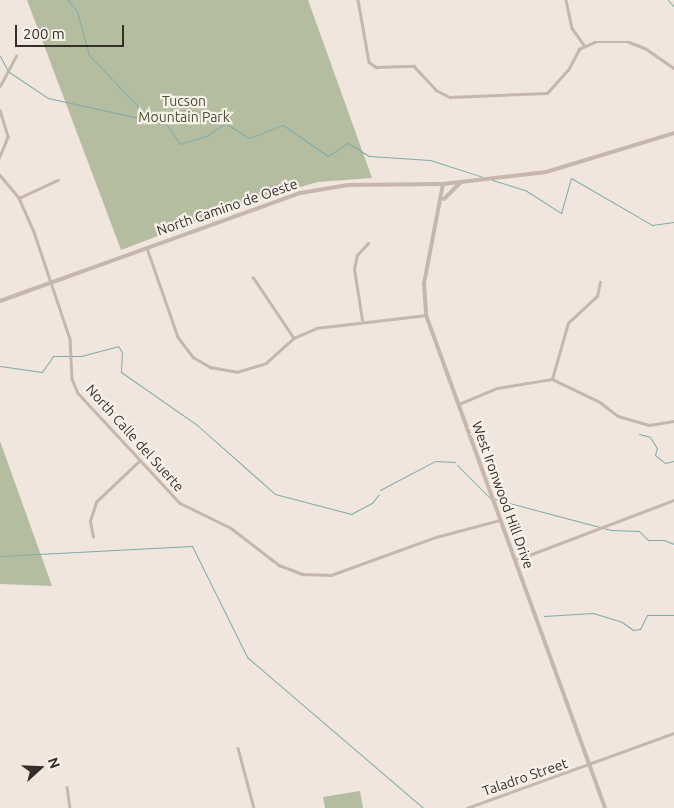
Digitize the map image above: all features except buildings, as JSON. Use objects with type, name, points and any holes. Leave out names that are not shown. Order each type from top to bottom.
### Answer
[{"type":"street","points":[[358,0],[369,62],[376,67],[414,66],[436,90],[450,97],[547,92],[584,46],[596,42],[629,42],[645,48],[674,68]]},
{"type":"street","points":[[566,0],[572,28],[584,46]]},
{"type":"street","points":[[0,86],[16,56]]},
{"type":"street","points":[[0,110],[8,137],[0,157]]},
{"type":"street","name":"North Camino de Oeste","points":[[0,301],[50,281],[300,193],[348,185],[443,184],[565,168],[674,133]]},
{"type":"street","name":"North Calle del Suerte","points":[[0,175],[19,198],[50,281],[70,339],[72,379],[78,393],[139,461],[180,503],[231,528],[279,565],[303,574],[331,575],[436,537],[500,520]]},
{"type":"street","points":[[19,198],[58,180]]},
{"type":"street","points":[[443,201],[461,182]]},
{"type":"street","name":"West Ironwood Hill Drive","points":[[443,184],[443,201],[424,284],[426,315],[605,808]]},
{"type":"street","points":[[362,320],[354,269],[358,255],[368,243]]},
{"type":"street","points":[[147,247],[178,337],[193,357],[210,367],[237,372],[266,363],[294,338],[316,328],[362,320],[426,315]]},
{"type":"street","points":[[253,278],[294,338]]},
{"type":"street","points":[[552,379],[568,323],[597,296],[600,282]]},
{"type":"street","points":[[458,405],[497,388],[552,379],[600,402],[618,416],[649,425],[674,421]]},
{"type":"street","points":[[93,537],[90,521],[96,502],[139,461]]},
{"type":"street","points":[[515,561],[674,500]]},
{"type":"street","name":"Taladro Street","points":[[467,808],[674,733]]},
{"type":"street","points":[[238,748],[254,808]]},
{"type":"street","points":[[67,787],[70,808]]},
{"type":"green space","name":"Tucson Mountain Park","points":[[27,0],[308,0],[372,178],[318,182],[250,201],[121,250]]},
{"type":"green space","points":[[0,441],[52,586],[0,584]]},
{"type":"green space","points":[[360,791],[363,808],[325,808],[323,797]]},
{"type":"waterway","points":[[68,0],[77,11],[89,55],[149,118]]},
{"type":"waterway","points":[[668,0],[674,7]]},
{"type":"waterway","points":[[0,56],[7,69]]},
{"type":"waterway","points":[[9,72],[48,98],[166,124],[180,144],[207,136],[225,123],[249,138],[283,125],[328,156],[348,143],[369,156],[430,160],[483,177]]},
{"type":"waterway","points":[[492,180],[525,190],[561,213],[571,178],[652,225],[674,222]]},
{"type":"waterway","points":[[0,366],[42,372],[53,356],[81,356],[118,346],[122,352],[121,372],[197,425],[275,494],[351,514],[372,503],[379,494]]},
{"type":"waterway","points":[[639,434],[650,437],[657,448],[655,455],[665,463],[674,461]]},
{"type":"waterway","points":[[380,490],[435,461],[455,462]]},
{"type":"waterway","points":[[457,465],[490,498]]},
{"type":"waterway","points":[[494,499],[611,530],[639,531],[648,540],[664,540],[674,544]]},
{"type":"waterway","points":[[0,556],[192,546],[247,657],[423,808]]},
{"type":"waterway","points":[[544,616],[593,613],[622,622],[633,630],[640,629],[647,615],[674,615]]}]
